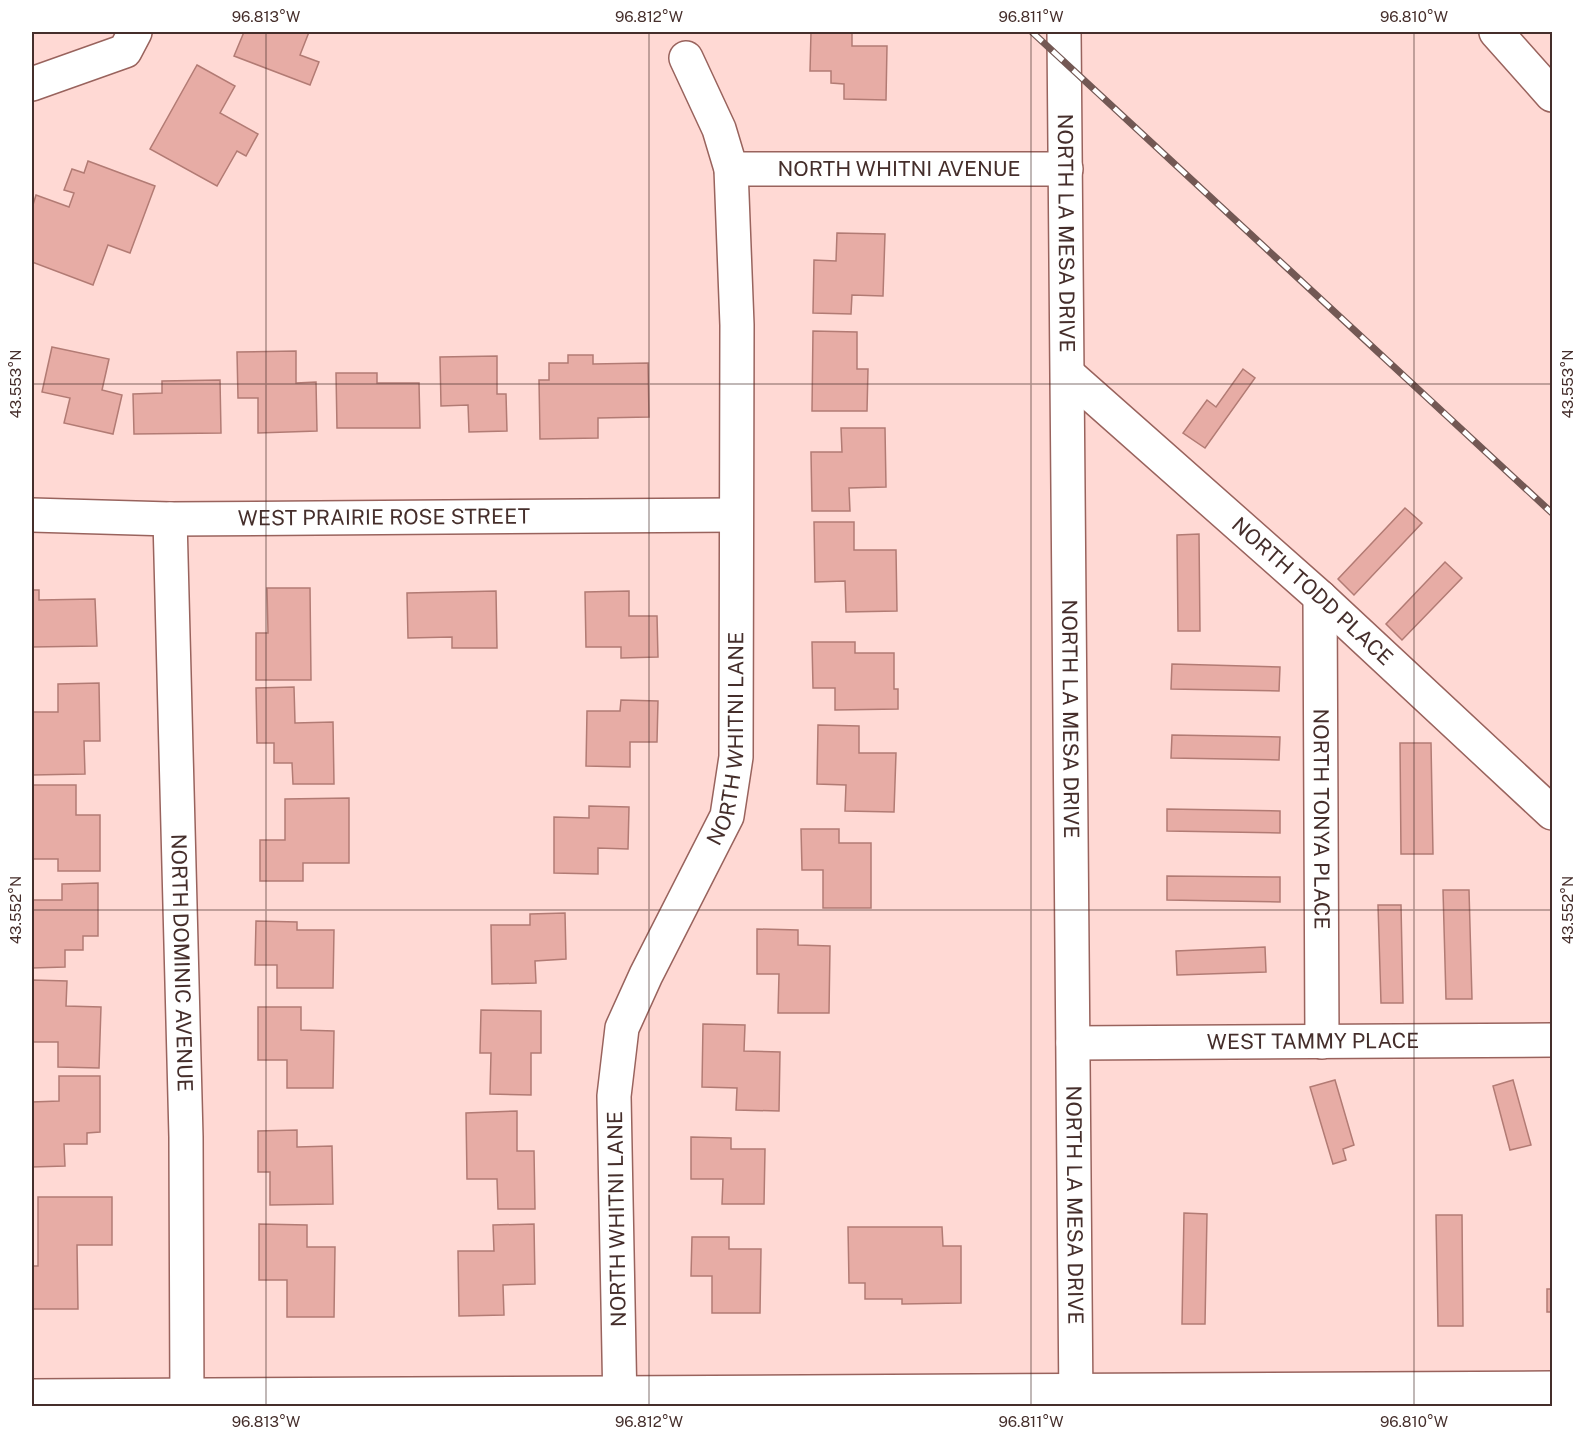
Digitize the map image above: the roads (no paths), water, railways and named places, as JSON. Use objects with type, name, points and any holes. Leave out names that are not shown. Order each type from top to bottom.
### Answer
[{"type":"street","points":[[32,84],[125,51],[135,32]]},
{"type":"street","name":"NORTH LA MESA DRIVE","points":[[1064,32],[1076,1398]]},
{"type":"street","points":[[1496,32],[1552,95]]},
{"type":"street","name":"NORTH WHITNI LANE","points":[[620,1400],[614,1096],[622,1028],[646,975],[727,816],[736,757],[737,325],[732,168],[719,129],[686,58]]},
{"type":"street","name":"NORTH WHITNI AVENUE","points":[[732,168],[1066,168]]},
{"type":"street","name":"NORTH TODD PLACE","points":[[1068,374],[1320,597],[1552,813]]},
{"type":"street","name":"WEST PRAIRIE ROSE STREET","points":[[32,515],[170,519],[736,515]]},
{"type":"street","name":"NORTH DOMINIC AVENUE","points":[[170,519],[186,1137],[187,1400]]},
{"type":"street","name":"NORTH TONYA PLACE","points":[[1320,597],[1322,1041]]},
{"type":"street","name":"WEST TAMMY PLACE","points":[[1073,1043],[1552,1040]]},
{"type":"street","points":[[32,1396],[187,1400],[1076,1398],[1552,1388]]},
{"type":"railway","points":[[1032,32],[1552,513]]}]
